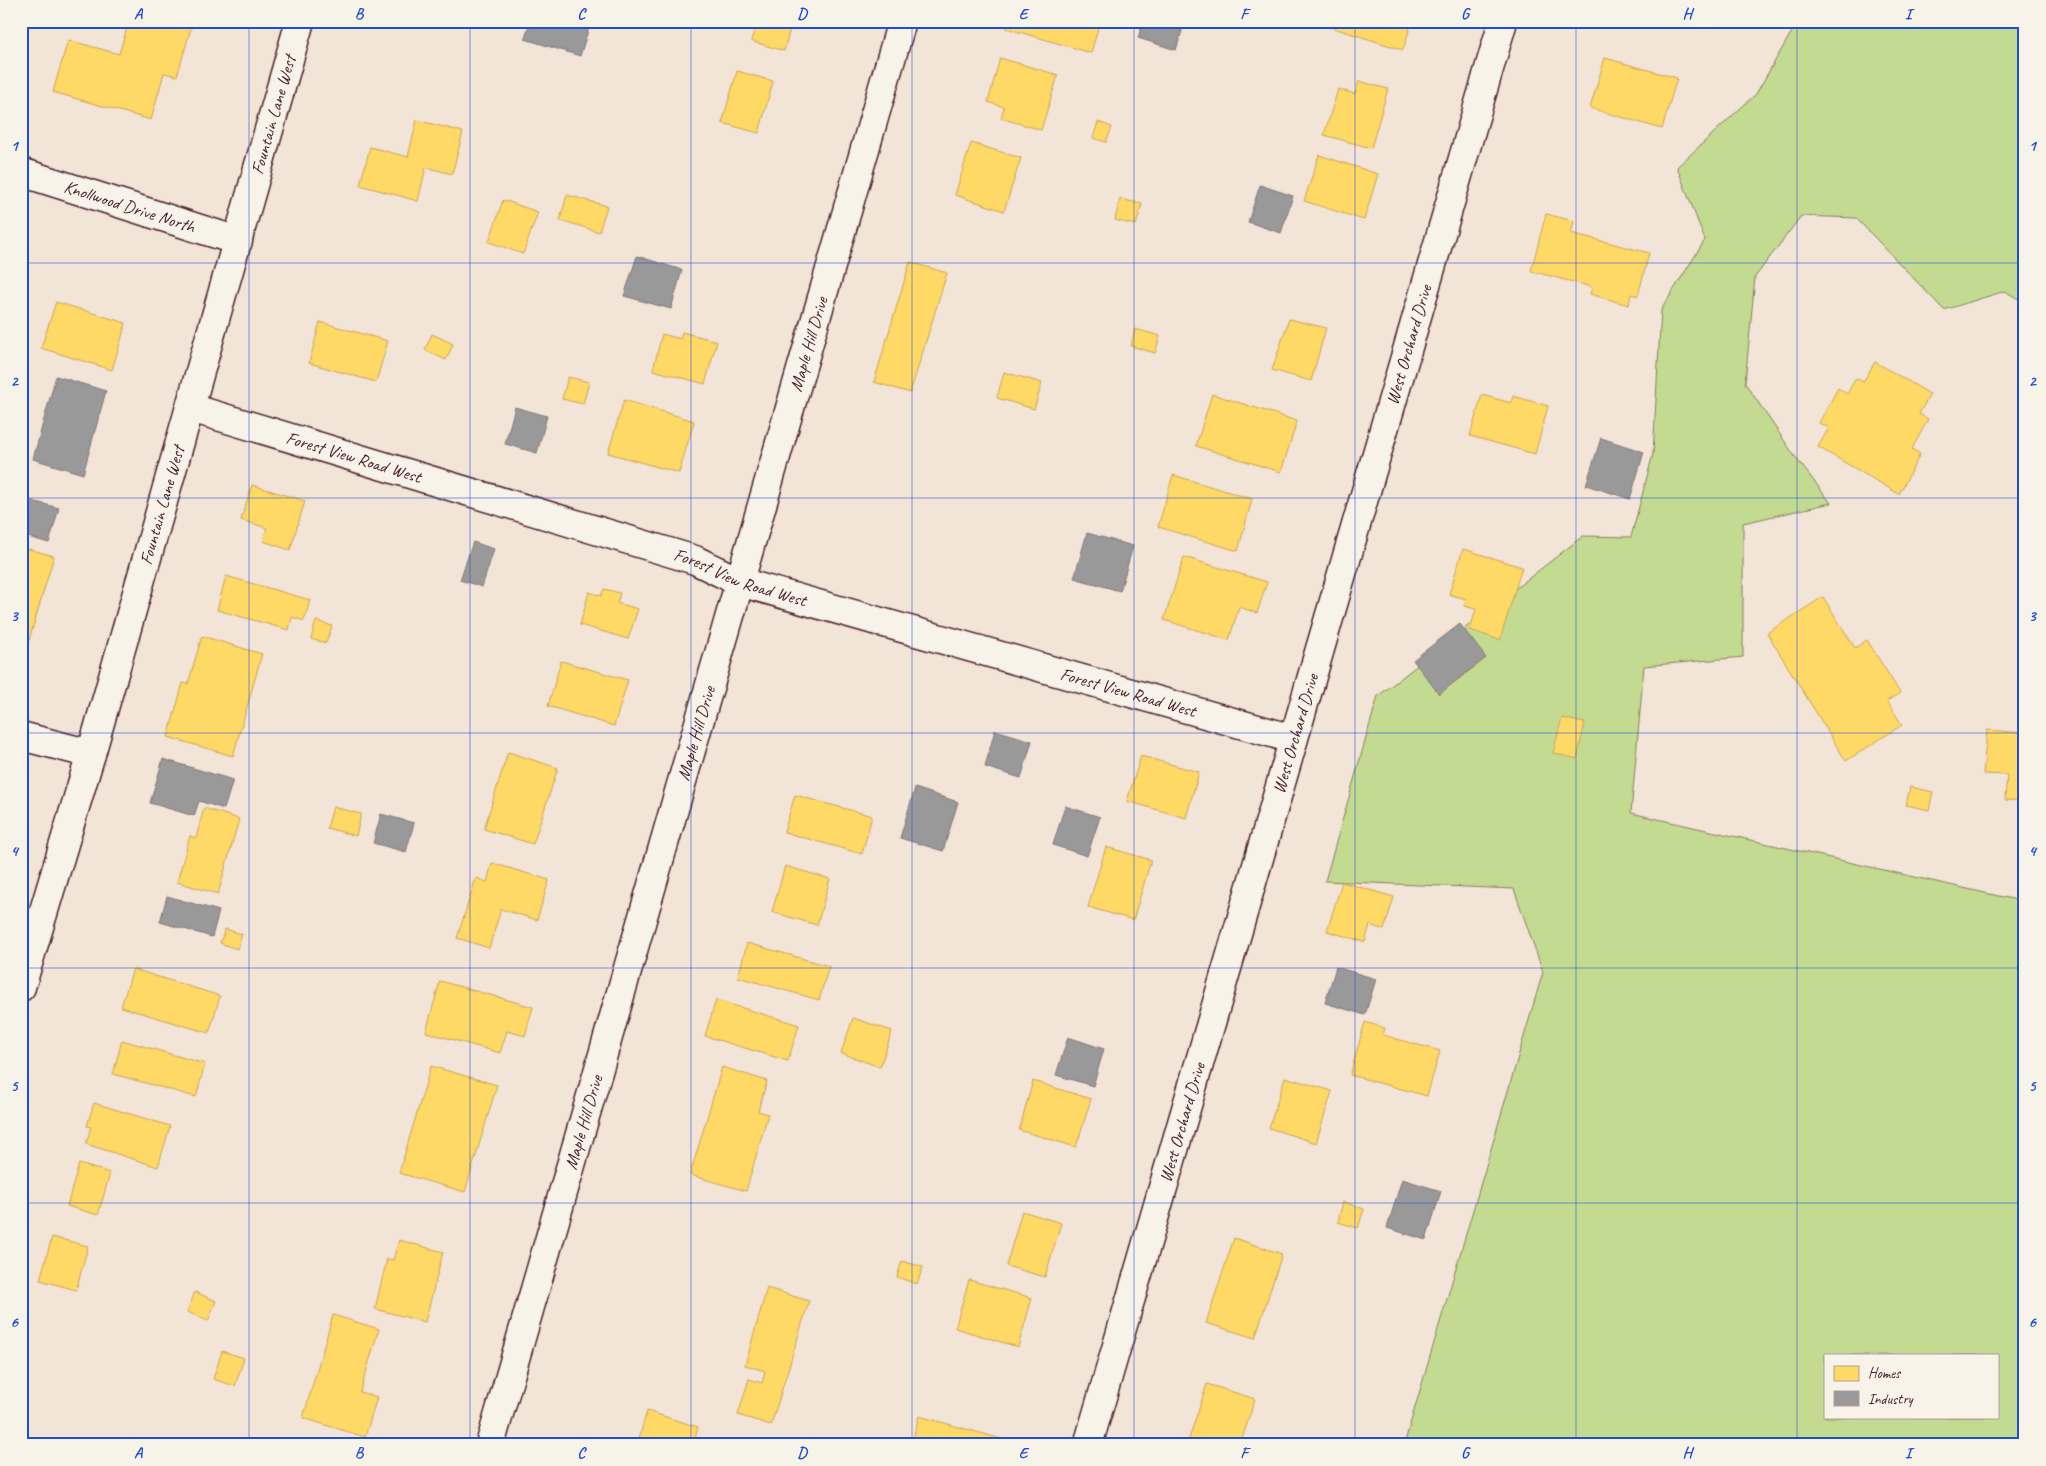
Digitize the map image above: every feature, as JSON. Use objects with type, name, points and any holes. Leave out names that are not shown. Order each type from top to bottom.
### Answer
[{"type":"street","name":"Fountain Lane West","points":[[21,987],[91,754],[191,408],[300,21]]},
{"type":"street","name":"Maple Hill Drive","points":[[490,1445],[902,21]]},
{"type":"street","name":"West Orchard Drive","points":[[1088,1445],[1503,21]]},
{"type":"street","name":"Knollwood Drive North","points":[[21,172],[238,241]]},
{"type":"street","name":"Forest View Road West","points":[[191,408],[695,560],[740,582],[1293,739]]},
{"type":"street","points":[[21,736],[91,754]]},
{"type":"green space","points":[[1798,21],[2025,21],[2025,303],[2005,291],[1944,310],[1856,218],[1801,216],[1755,277],[1745,383],[1796,458],[1831,503],[1743,523],[1743,657],[1644,666],[1631,813],[2025,902],[2025,1445],[1404,1445],[1543,972],[1514,889],[1325,881],[1378,696],[1583,536],[1631,537],[1653,454],[1661,310],[1705,240],[1677,167],[1756,94]]},
{"type":"building: Homes","points":[[129,21],[193,21],[177,76],[164,73],[151,120],[53,92],[68,40],[119,54]]},
{"type":"building: Homes","points":[[757,21],[792,21],[784,51],[751,41]]},
{"type":"building: Homes","points":[[1008,21],[1100,21],[1091,53],[1006,28]]},
{"type":"building: Homes","points":[[1325,21],[1412,21],[1403,50],[1324,25]]},
{"type":"building: Homes","points":[[1637,21],[1662,21],[1660,27]]},
{"type":"building: Homes","points":[[1680,21],[1708,21],[1706,28]]},
{"type":"building: Homes","points":[[1000,58],[1058,75],[1041,130],[1001,118],[1004,107],[988,102]]},
{"type":"building: Homes","points":[[1605,58],[1677,78],[1662,129],[1590,108]]},
{"type":"building: Homes","points":[[737,71],[773,81],[759,133],[722,123]]},
{"type":"building: Homes","points":[[1359,81],[1388,89],[1371,148],[1324,135],[1338,89],[1355,94]]},
{"type":"building: Homes","points":[[417,120],[463,132],[452,174],[426,167],[418,201],[360,185],[370,147],[408,157]]},
{"type":"building: Homes","points":[[1098,122],[1112,127],[1106,142],[1093,138]]},
{"type":"building: Homes","points":[[971,143],[1021,158],[1004,211],[955,195]]},
{"type":"building: Homes","points":[[1319,155],[1378,174],[1364,220],[1304,201]]},
{"type":"building: Homes","points":[[567,195],[607,206],[599,232],[560,220]]},
{"type":"building: Homes","points":[[1120,199],[1142,204],[1136,225],[1115,220]]},
{"type":"building: Homes","points":[[503,200],[538,212],[523,254],[489,242]]},
{"type":"building: Homes","points":[[1546,214],[1574,221],[1571,233],[1649,253],[1638,296],[1631,294],[1629,305],[1590,294],[1592,287],[1531,271]]},
{"type":"building: Homes","points":[[910,262],[947,273],[910,393],[874,382]]},
{"type":"building: Homes","points":[[56,302],[126,323],[112,370],[41,348]]},
{"type":"building: Homes","points":[[1289,319],[1326,328],[1311,381],[1272,370]]},
{"type":"building: Homes","points":[[320,322],[388,341],[376,382],[309,363]]},
{"type":"building: Homes","points":[[1135,329],[1160,336],[1155,353],[1131,346]]},
{"type":"building: Homes","points":[[682,332],[717,341],[705,384],[653,370],[662,334],[680,339]]},
{"type":"building: Homes","points":[[432,334],[453,344],[446,360],[425,350]]},
{"type":"building: Homes","points":[[1875,362],[1930,394],[1919,414],[1928,419],[1912,449],[1920,454],[1899,494],[1818,447],[1829,428],[1819,423],[1838,388],[1847,394],[1856,378],[1863,382]]},
{"type":"building: Homes","points":[[1004,372],[1042,383],[1034,409],[997,398]]},
{"type":"building: Homes","points":[[568,377],[589,382],[583,404],[562,399]]},
{"type":"building: Homes","points":[[1212,394],[1297,421],[1281,472],[1196,446]]},
{"type":"building: Homes","points":[[1482,395],[1511,403],[1513,396],[1548,406],[1535,454],[1470,436]]},
{"type":"building: Homes","points":[[624,400],[694,421],[679,473],[608,453]]},
{"type":"building: Homes","points":[[1173,475],[1252,499],[1238,551],[1158,527]]},
{"type":"building: Homes","points":[[252,485],[305,501],[290,550],[263,541],[267,528],[241,520]]},
{"type":"building: Homes","points":[[21,547],[54,556],[27,647],[21,645]]},
{"type":"building: Homes","points":[[1463,549],[1522,567],[1500,640],[1470,630],[1476,609],[1464,606],[1466,599],[1449,594]]},
{"type":"building: Homes","points":[[1184,557],[1267,582],[1257,613],[1239,607],[1229,640],[1164,620]]},
{"type":"building: Homes","points":[[226,576],[310,600],[304,621],[292,617],[289,630],[217,610]]},
{"type":"building: Homes","points":[[604,589],[620,593],[617,603],[638,609],[628,639],[580,625],[589,592],[601,596]]},
{"type":"building: Homes","points":[[1823,597],[1855,648],[1867,640],[1900,693],[1887,701],[1902,725],[1846,761],[1767,633]]},
{"type":"building: Homes","points":[[316,621],[332,626],[326,643],[311,639]]},
{"type":"building: Homes","points":[[202,636],[262,654],[233,756],[168,737],[183,683],[188,684]]},
{"type":"building: Homes","points":[[561,661],[628,680],[614,726],[548,706]]},
{"type":"building: Homes","points":[[1562,718],[1585,723],[1577,759],[1553,753]]},
{"type":"building: Homes","points":[[1987,730],[2025,733],[2025,801],[2005,800],[2007,775],[1983,774]]},
{"type":"building: Homes","points":[[508,752],[558,768],[533,844],[484,829]]},
{"type":"building: Homes","points":[[1141,756],[1199,772],[1186,818],[1127,801]]},
{"type":"building: Homes","points":[[1910,787],[1933,792],[1929,810],[1906,805]]},
{"type":"building: Homes","points":[[795,795],[872,816],[862,854],[784,832]]},
{"type":"building: Homes","points":[[333,807],[361,814],[356,836],[327,828]]},
{"type":"building: Homes","points":[[204,808],[239,819],[218,894],[177,882],[190,836],[196,838]]},
{"type":"building: Homes","points":[[1106,847],[1151,860],[1133,920],[1088,907]]},
{"type":"building: Homes","points":[[492,863],[549,880],[537,920],[501,909],[489,948],[457,938],[476,878],[487,882]]},
{"type":"building: Homes","points":[[785,866],[830,879],[817,925],[772,912]]},
{"type":"building: Homes","points":[[1342,882],[1394,897],[1384,930],[1370,925],[1365,942],[1327,931]]},
{"type":"building: Homes","points":[[225,929],[242,934],[237,949],[220,943]]},
{"type":"building: Homes","points":[[747,943],[829,966],[819,1000],[738,977]]},
{"type":"building: Homes","points":[[133,969],[220,996],[209,1033],[121,1007]]},
{"type":"building: Homes","points":[[440,981],[533,1007],[525,1036],[507,1031],[500,1053],[426,1032]]},
{"type":"building: Homes","points":[[716,1000],[799,1025],[788,1061],[705,1036]]},
{"type":"building: Homes","points":[[853,1018],[892,1031],[880,1067],[841,1053]]},
{"type":"building: Homes","points":[[1365,1022],[1385,1028],[1383,1035],[1440,1051],[1427,1096],[1350,1075]]},
{"type":"building: Homes","points":[[122,1040],[205,1064],[196,1097],[113,1074]]},
{"type":"building: Homes","points":[[431,1066],[497,1085],[465,1192],[399,1173]]},
{"type":"building: Homes","points":[[722,1067],[767,1081],[758,1111],[768,1114],[746,1191],[690,1175]]},
{"type":"building: Homes","points":[[1285,1077],[1332,1091],[1316,1143],[1269,1128]]},
{"type":"building: Homes","points":[[1033,1081],[1091,1099],[1076,1147],[1019,1130]]},
{"type":"building: Homes","points":[[94,1103],[170,1126],[158,1167],[86,1144],[91,1127],[87,1126]]},
{"type":"building: Homes","points":[[79,1164],[110,1173],[98,1215],[67,1206]]},
{"type":"building: Homes","points":[[1343,1202],[1364,1209],[1358,1228],[1338,1222]]},
{"type":"building: Homes","points":[[1022,1211],[1061,1223],[1045,1277],[1006,1266]]},
{"type":"building: Homes","points":[[52,1237],[88,1246],[76,1290],[40,1280]]},
{"type":"building: Homes","points":[[1234,1238],[1282,1254],[1255,1338],[1206,1323]]},
{"type":"building: Homes","points":[[399,1240],[443,1252],[425,1322],[375,1309],[387,1259],[393,1260]]},
{"type":"building: Homes","points":[[902,1261],[923,1267],[917,1284],[897,1277]]},
{"type":"building: Homes","points":[[969,1280],[1032,1298],[1018,1347],[955,1328]]},
{"type":"building: Homes","points":[[767,1288],[809,1301],[771,1425],[738,1415],[749,1379],[762,1383],[765,1371],[745,1365]]},
{"type":"building: Homes","points":[[195,1292],[216,1301],[208,1321],[187,1312]]},
{"type":"building: Homes","points":[[333,1315],[379,1329],[360,1392],[377,1397],[365,1437],[303,1418]]},
{"type":"building: Homes","points":[[222,1351],[244,1358],[235,1386],[213,1379]]},
{"type":"building: Homes","points":[[1207,1384],[1255,1399],[1240,1445],[1187,1445]]},
{"type":"building: Homes","points":[[647,1411],[698,1427],[693,1445],[637,1445]]},
{"type":"building: Homes","points":[[919,1416],[1020,1444],[1020,1445],[911,1445]]},
{"type":"building: Industry","points":[[530,21],[591,21],[580,56],[525,39]]},
{"type":"building: Industry","points":[[1143,21],[1185,21],[1176,50],[1138,38]]},
{"type":"building: Industry","points":[[1260,185],[1293,196],[1281,233],[1248,222]]},
{"type":"building: Industry","points":[[637,256],[682,270],[671,309],[624,296]]},
{"type":"building: Industry","points":[[56,376],[106,391],[83,474],[33,459]]},
{"type":"building: Industry","points":[[515,407],[547,416],[537,453],[505,444]]},
{"type":"building: Industry","points":[[1601,438],[1644,452],[1630,499],[1586,485]]},
{"type":"building: Industry","points":[[21,498],[59,508],[49,543],[21,535]]},
{"type":"building: Industry","points":[[1087,533],[1133,546],[1120,591],[1074,578]]},
{"type":"building: Industry","points":[[473,542],[494,549],[482,587],[460,580]]},
{"type":"building: Industry","points":[[1460,624],[1486,658],[1439,694],[1413,660]]},
{"type":"building: Industry","points":[[995,730],[1032,741],[1021,778],[985,767]]},
{"type":"building: Industry","points":[[163,759],[233,780],[224,809],[199,801],[194,816],[150,803]]},
{"type":"building: Industry","points":[[915,788],[958,802],[943,851],[900,838]]},
{"type":"building: Industry","points":[[1065,806],[1100,817],[1087,856],[1053,845]]},
{"type":"building: Industry","points":[[381,814],[414,823],[406,852],[373,843]]},
{"type":"building: Industry","points":[[167,896],[219,911],[212,937],[160,922]]},
{"type":"building: Industry","points":[[1336,967],[1376,979],[1365,1015],[1325,1003]]},
{"type":"building: Industry","points":[[1068,1037],[1104,1049],[1093,1086],[1056,1075]]},
{"type":"building: Industry","points":[[1402,1179],[1441,1191],[1426,1240],[1387,1228]]}]
